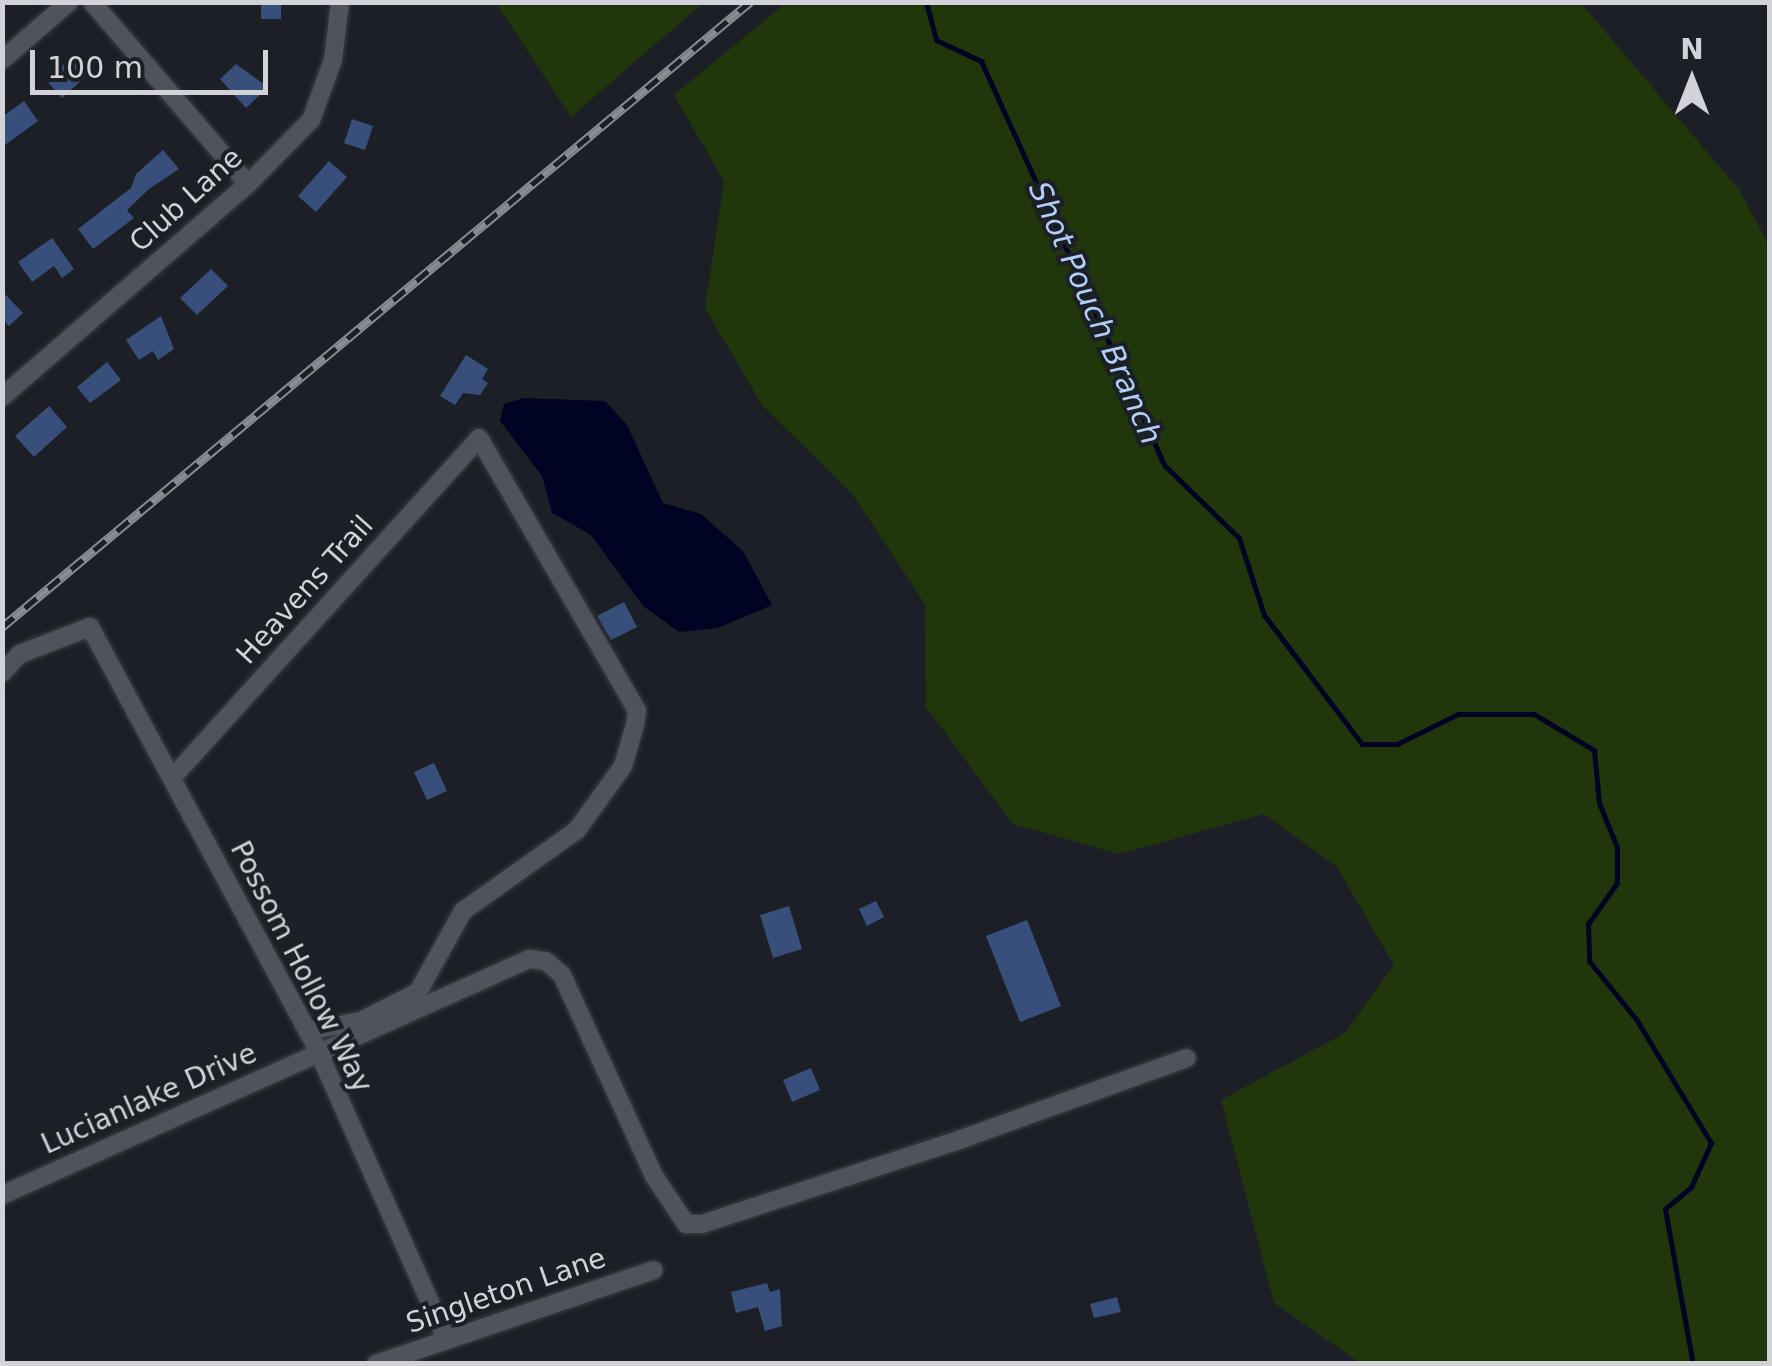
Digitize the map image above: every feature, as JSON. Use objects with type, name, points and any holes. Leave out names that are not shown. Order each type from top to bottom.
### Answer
[{"type":"street","points":[[2,60],[69,2]]},
{"type":"street","points":[[92,2],[248,184]]},
{"type":"street","name":"Club Lane","points":[[2,398],[248,184],[310,120],[333,60],[340,2]]},
{"type":"street","name":"Heavens Trail","points":[[172,778],[479,438],[637,711],[635,726],[622,766],[576,830],[464,910],[418,992],[361,1021],[307,1031]]},
{"type":"street","name":"Possom Hollow Way","points":[[2,674],[20,654],[90,627],[307,1031],[447,1340]]},
{"type":"street","name":"Lucianlake Drive","points":[[2,1195],[522,960],[546,961],[562,976],[669,1205],[686,1224],[702,1224],[1187,1058]]},
{"type":"street","name":"Singleton Lane","points":[[376,1364],[654,1270]]},
{"type":"green space","points":[[496,3],[703,3],[571,117]]},
{"type":"green space","points":[[786,3],[1581,3],[1740,191],[1770,247],[1769,1363],[1360,1363],[1274,1303],[1221,1100],[1345,1033],[1394,965],[1337,867],[1264,814],[1119,854],[1013,824],[926,707],[925,604],[853,495],[762,405],[705,308],[724,181],[674,95]]},
{"type":"water","points":[[524,398],[605,401],[627,425],[663,503],[701,514],[743,551],[772,605],[718,628],[679,632],[643,606],[591,535],[552,513],[542,476],[500,421],[504,404]]},
{"type":"building","points":[[261,2],[281,2],[281,19],[261,19]]},
{"type":"building","points":[[78,52],[94,69],[62,98],[46,80]]},
{"type":"building","points":[[236,64],[268,87],[246,108],[220,79]]},
{"type":"building","points":[[24,101],[38,121],[2,147],[2,117]]},
{"type":"building","points":[[352,119],[373,126],[365,150],[344,143]]},
{"type":"building","points":[[163,150],[179,169],[149,189],[127,210],[134,218],[93,249],[78,229],[131,188],[136,174]]},
{"type":"building","points":[[329,161],[347,177],[316,212],[298,196]]},
{"type":"building","points":[[52,238],[74,269],[62,278],[54,266],[32,282],[18,262]]},
{"type":"building","points":[[211,269],[228,286],[197,315],[180,298]]},
{"type":"building","points":[[2,291],[23,313],[9,326],[2,319]]},
{"type":"building","points":[[161,316],[174,349],[158,360],[153,351],[139,360],[126,340]]},
{"type":"building","points":[[466,355],[488,369],[482,379],[488,383],[480,395],[463,393],[455,405],[440,396]]},
{"type":"building","points":[[107,362],[121,380],[90,403],[77,387]]},
{"type":"building","points":[[49,406],[67,427],[34,457],[15,436]]},
{"type":"building","points":[[624,602],[637,627],[611,640],[597,616]]},
{"type":"building","points":[[434,763],[447,791],[427,800],[414,772]]},
{"type":"building","points":[[876,901],[884,917],[867,926],[859,909]]},
{"type":"building","points":[[789,906],[802,949],[773,958],[760,915]]},
{"type":"building","points":[[1027,920],[1061,1006],[1020,1022],[986,936]]},
{"type":"building","points":[[811,1068],[820,1090],[792,1102],[783,1080]]},
{"type":"building","points":[[767,1283],[770,1292],[780,1289],[782,1326],[765,1331],[758,1307],[736,1313],[731,1292]]},
{"type":"building","points":[[1117,1297],[1121,1312],[1094,1318],[1090,1304]]},
{"type":"waterway","name":"Shot Pouch Branch","points":[[926,2],[936,40],[981,61],[1164,465],[1239,538],[1264,615],[1362,744],[1397,744],[1458,714],[1534,714],[1594,750],[1599,803],[1617,847],[1617,883],[1588,924],[1589,961],[1636,1019],[1711,1143],[1691,1187],[1665,1209],[1693,1364]]},
{"type":"railway","points":[[2,627],[750,2]]}]
